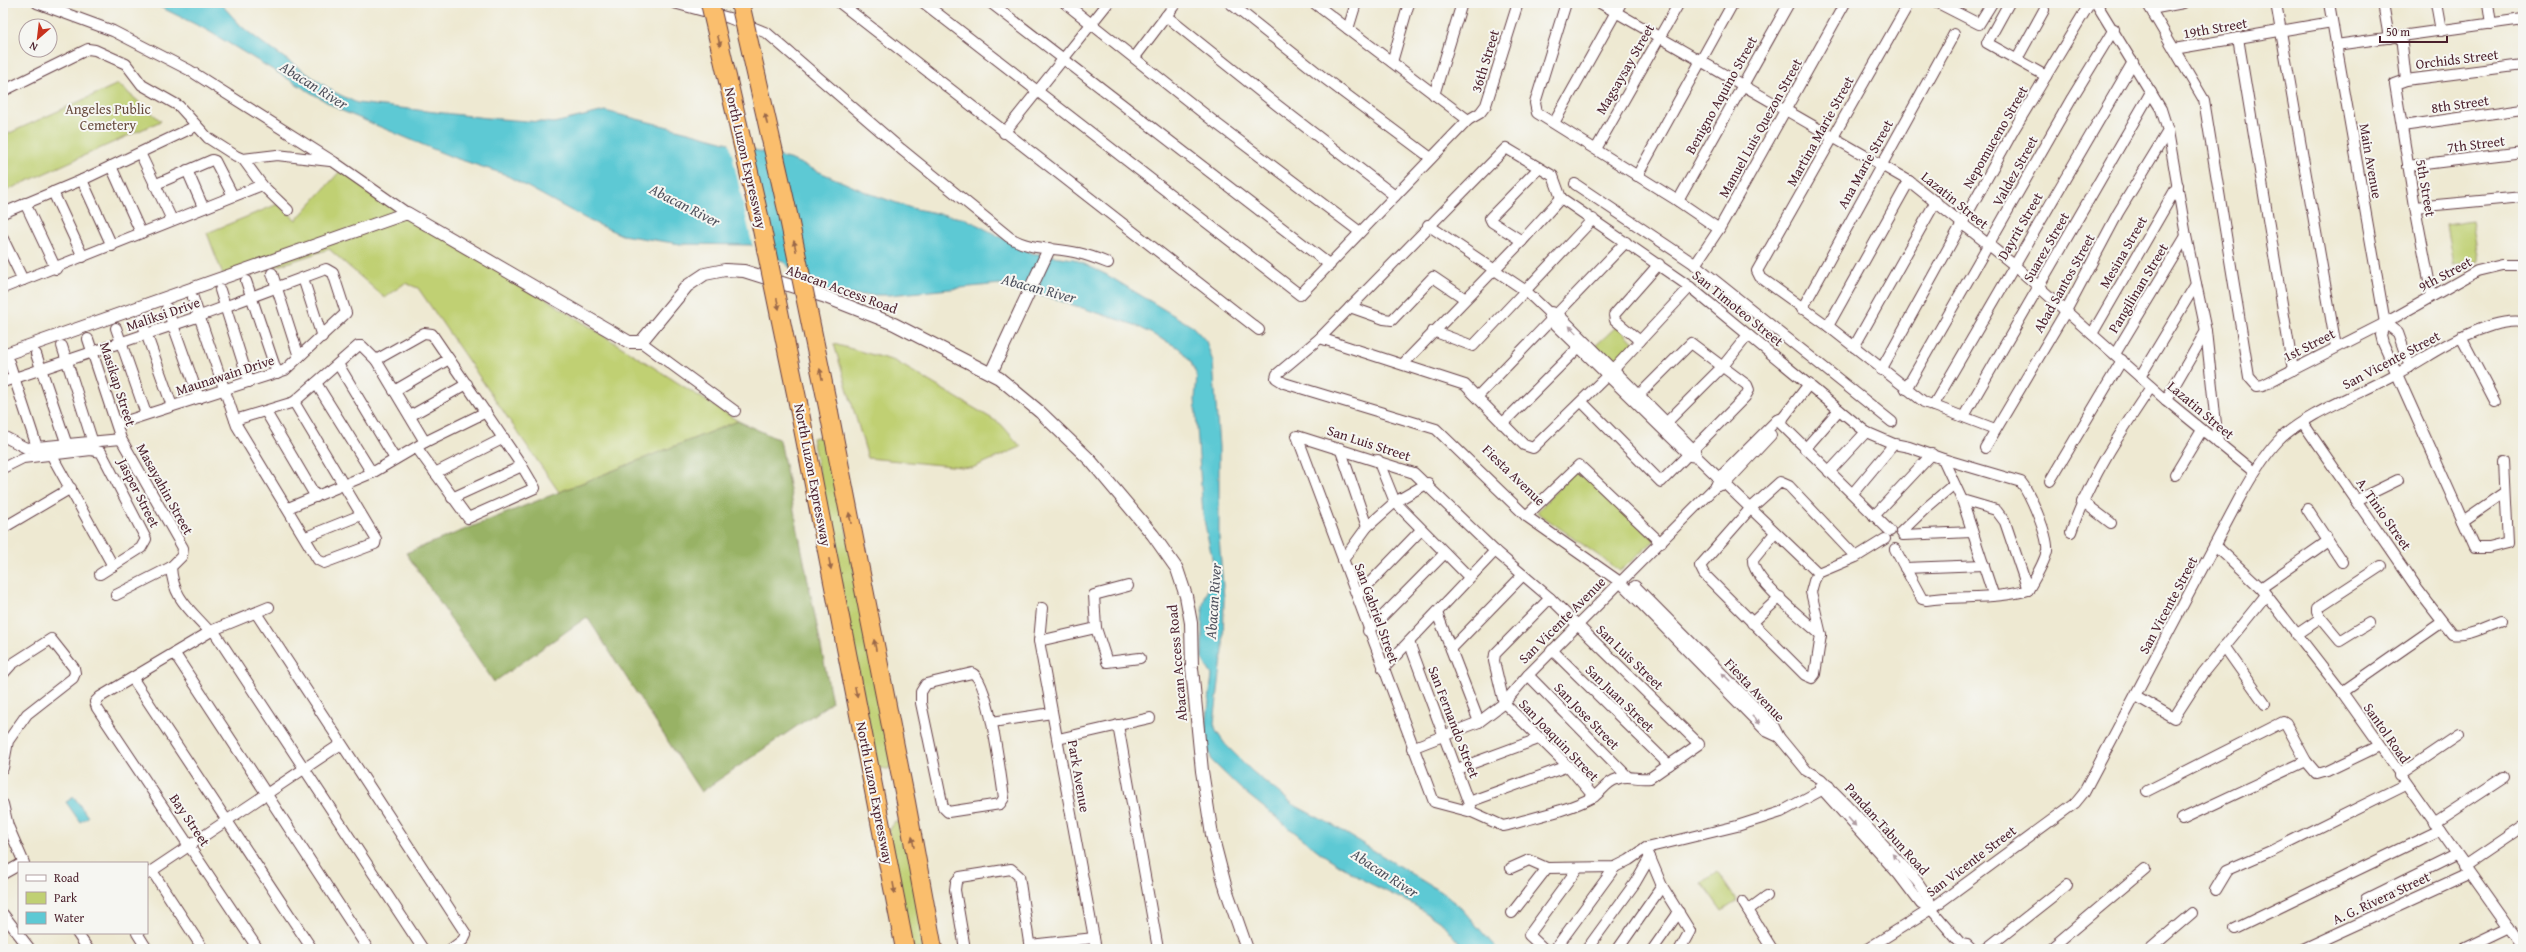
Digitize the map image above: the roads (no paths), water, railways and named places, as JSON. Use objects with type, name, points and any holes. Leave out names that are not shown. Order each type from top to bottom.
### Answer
[{"type":"highway","name":"North Luzon Expressway","points":[[710,3],[760,220],[798,402],[905,949]]},
{"type":"highway","name":"North Luzon Expressway","points":[[740,3],[788,214],[829,412],[903,786],[933,949]]},
{"type":"street","points":[[37,3],[113,31],[190,70],[334,162],[408,213],[624,339],[630,342],[641,342],[735,411]]},
{"type":"street","points":[[674,3],[729,18],[760,30],[783,47],[901,149],[1009,238],[1025,245],[1048,251],[1078,253],[1108,263]]},
{"type":"street","points":[[840,3],[1004,133],[1259,330]]},
{"type":"street","points":[[924,3],[1037,92]]},
{"type":"street","points":[[991,3],[1330,264]]},
{"type":"street","points":[[1065,3],[1135,57],[1217,124],[1360,232]]},
{"type":"street","points":[[1004,133],[1108,3]]},
{"type":"street","points":[[1135,57],[1176,3]]},
{"type":"street","points":[[1230,3],[1324,78],[1432,158]]},
{"type":"street","points":[[1314,3],[1468,120]]},
{"type":"street","points":[[1348,29],[1356,3]]},
{"type":"street","points":[[1392,62],[1409,3]]},
{"type":"street","points":[[1434,95],[1462,3]]},
{"type":"street","name":"36th Street","points":[[1037,92],[1300,295],[1468,120],[1480,113],[1486,104],[1518,3]]},
{"type":"street","points":[[1566,3],[1535,103],[1537,113],[1678,200],[1719,229]]},
{"type":"street","name":"Lazatin Street","points":[[1600,3],[1618,7],[1659,38],[1743,84],[1881,163],[1909,181],[1963,222],[2014,265],[2066,310],[2140,378],[2254,472]]},
{"type":"street","name":"Magsaysay Street","points":[[1596,149],[1679,3]]},
{"type":"street","points":[[1637,176],[1733,3]]},
{"type":"street","name":"Benigno Aquino Street","points":[[1678,200],[1789,3]]},
{"type":"street","name":"Manuel Luis Quezon Street","points":[[1695,265],[1719,229],[1845,3]]},
{"type":"street","name":"Martina Marie Street","points":[[1802,309],[1758,273],[1757,270],[1909,3]]},
{"type":"street","points":[[1938,3],[1952,6],[1979,24],[1992,3]]},
{"type":"street","points":[[2009,3],[1988,43],[2046,76]]},
{"type":"street","name":"Nepomuceno Street","points":[[1882,370],[1963,222],[2046,76],[2090,3]]},
{"type":"street","points":[[2096,3],[2114,29],[2161,109],[2168,131],[2186,236],[2206,331],[2218,443]]},
{"type":"street","points":[[2174,49],[2149,6],[2183,3]]},
{"type":"street","points":[[2276,3],[2336,347]]},
{"type":"street","name":"Main Avenue","points":[[2329,3],[2389,326],[2381,335],[2383,343],[2475,548],[2488,548],[2508,543],[2509,538],[2505,492]]},
{"type":"street","points":[[2383,3],[2389,38]]},
{"type":"street","points":[[2436,3],[2441,31]]},
{"type":"street","points":[[2488,3],[2491,24]]},
{"type":"street","points":[[1554,123],[1618,7]]},
{"type":"street","points":[[2017,59],[2044,10]]},
{"type":"street","points":[[1166,16],[1395,196]]},
{"type":"street","points":[[2336,45],[2523,19]]},
{"type":"street","name":"19th Street","points":[[2174,49],[2332,22]]},
{"type":"street","name":"Valdez Street","points":[[1906,389],[2072,98],[2114,29]]},
{"type":"street","name":"Ana Marie Street","points":[[1802,309],[1881,163],[1954,34]]},
{"type":"street","points":[[2401,36],[2406,80]]},
{"type":"street","points":[[2238,38],[2293,370]]},
{"type":"street","points":[[3,91],[88,49],[95,50],[126,64],[142,84],[179,106],[196,126],[222,148],[243,158],[262,185],[288,210]]},
{"type":"street","name":"1st Street","points":[[2174,49],[2204,100],[2249,377],[2257,386],[2263,385],[2336,347],[2389,326]]},
{"type":"street","name":"Dayrit Street","points":[[1933,406],[2133,62]]},
{"type":"street","name":"Orchids Street","points":[[2395,84],[2406,80],[2523,65]]},
{"type":"street","name":"5th Street","points":[[2395,84],[2415,207],[2432,296]]},
{"type":"street","name":"Suarez Street","points":[[1964,416],[2151,92]]},
{"type":"street","name":"8th Street","points":[[2402,126],[2523,109]]},
{"type":"street","points":[[3,213],[82,180],[196,126]]},
{"type":"street","name":"Abad Santos Street","points":[[1985,448],[1994,429],[2066,310],[2118,213],[2168,131]]},
{"type":"street","points":[[1402,364],[1464,298],[1522,241],[1561,198],[1556,179],[1506,148],[1428,225],[1320,338],[1465,385],[1478,396],[1502,424],[1524,445],[1533,448],[1582,402],[1690,287]]},
{"type":"street","name":"7th Street","points":[[2408,166],[2523,152]]},
{"type":"street","points":[[140,153],[172,220]]},
{"type":"street","points":[[243,158],[276,155],[334,162]]},
{"type":"street","points":[[154,184],[208,160],[215,161],[233,196]]},
{"type":"street","points":[[111,166],[141,233]]},
{"type":"street","points":[[1522,241],[1492,222],[1490,218],[1539,168]]},
{"type":"street","points":[[188,170],[203,207]]},
{"type":"street","points":[[82,180],[112,246]]},
{"type":"street","points":[[1828,326],[1909,181]]},
{"type":"street","points":[[1575,184],[1695,265],[1892,422]]},
{"type":"street","points":[[3,288],[56,269],[203,207],[262,185]]},
{"type":"street","name":"Mesina Street","points":[[2092,334],[2178,185]]},
{"type":"street","points":[[53,192],[83,257]]},
{"type":"street","points":[[2415,207],[2523,197]]},
{"type":"street","name":"San Timoteo Street","points":[[1561,198],[1690,287],[1866,432],[1894,444],[1932,454],[1943,459],[2021,482],[2027,490],[2047,546],[2042,565],[2028,590]]},
{"type":"street","points":[[1854,347],[1936,201]]},
{"type":"street","points":[[25,203],[56,269]]},
{"type":"street","points":[[37,447],[15,378],[6,358],[408,213]]},
{"type":"street","points":[[1434,331],[1473,346],[1593,219]]},
{"type":"street","points":[[1428,225],[1492,270],[1526,291],[1694,454],[1720,483],[1818,573]]},
{"type":"street","name":"Pangilinan Street","points":[[2050,481],[2186,236]]},
{"type":"street","points":[[3,239],[23,280]]},
{"type":"street","points":[[1478,396],[1552,315],[1626,242]]},
{"type":"street","points":[[991,373],[1048,251]]},
{"type":"street","points":[[1640,341],[1615,320],[1614,315],[1658,264]]},
{"type":"street","name":"9th Street","points":[[2389,326],[2432,296],[2477,271],[2502,265],[2523,265]]},
{"type":"street","name":"Maliksi Drive","points":[[3,382],[200,316],[326,269],[330,270],[346,313]]},
{"type":"street","name":"Abacan Access Road","points":[[641,342],[687,286],[704,274],[725,270],[744,270],[824,296],[894,324],[991,373],[1040,412],[1090,460],[1148,529],[1177,569],[1186,596],[1191,623],[1192,668],[1202,771],[1212,835],[1226,889],[1247,949]]},
{"type":"street","points":[[272,273],[299,357]]},
{"type":"street","points":[[1350,307],[1384,319],[1392,320],[1433,277],[1464,298]]},
{"type":"street","points":[[302,278],[322,337]]},
{"type":"street","points":[[246,281],[277,373]]},
{"type":"street","points":[[2140,378],[2196,284]]},
{"type":"street","points":[[220,290],[249,382]]},
{"type":"street","points":[[193,298],[235,420],[306,537],[318,560],[324,563],[375,544],[376,539],[294,402]]},
{"type":"street","points":[[167,308],[199,398]]},
{"type":"street","points":[[1802,309],[1828,326],[1906,389],[1933,406],[1964,416],[1994,429]]},
{"type":"street","name":"Maunawain Drive","points":[[117,424],[285,370],[346,313]]},
{"type":"street","points":[[141,319],[172,406]]},
{"type":"street","name":"San Vicente Street","points":[[1867,949],[1930,909],[2075,803],[2092,780],[2254,472],[2278,441],[2303,423],[2410,367],[2462,337],[2490,326],[2516,321],[2523,322]]},
{"type":"street","points":[[2389,326],[2401,340],[2410,367]]},
{"type":"street","points":[[116,328],[146,414]]},
{"type":"street","points":[[2166,400],[2206,331]]},
{"type":"street","points":[[235,420],[266,412],[294,402],[358,346],[365,348],[376,360],[410,416],[421,445],[435,473],[468,518],[533,489],[535,486],[504,438],[432,334],[428,332],[376,360]]},
{"type":"street","points":[[1664,425],[1723,366],[1748,335]]},
{"type":"street","points":[[2462,337],[2495,402]]},
{"type":"street","name":"Masikap Street","points":[[88,338],[121,439]]},
{"type":"street","name":"Fiesta Avenue","points":[[1320,338],[1277,377],[1438,426],[1528,514],[1622,580],[1744,701],[1766,730],[1779,737]]},
{"type":"street","points":[[1502,424],[1581,344]]},
{"type":"street","points":[[1582,402],[1659,482],[1663,482],[1694,454],[1746,398],[1749,390],[1747,385],[1723,366],[1690,344],[1636,397]]},
{"type":"street","points":[[62,346],[93,443]]},
{"type":"street","points":[[36,354],[66,445]]},
{"type":"street","points":[[394,390],[449,359]]},
{"type":"street","points":[[338,364],[395,459]]},
{"type":"street","points":[[316,383],[372,473]]},
{"type":"street","points":[[410,416],[467,384]]},
{"type":"street","name":"San Vicente Avenue","points":[[1412,748],[1479,722],[1504,703],[1552,650],[1720,483],[1780,420],[1809,384]]},
{"type":"street","points":[[2071,532],[2082,501],[2123,429],[2151,386]]},
{"type":"street","points":[[1805,448],[1839,410]]},
{"type":"street","points":[[266,412],[316,497]]},
{"type":"street","points":[[288,508],[344,486],[372,473],[421,445],[486,412]]},
{"type":"street","points":[[1780,420],[1805,448],[1853,493],[1874,516],[1887,535],[1889,547],[1895,549],[1922,599],[1926,600],[1993,594],[2010,595],[2028,590],[2005,522],[1996,510],[1962,500]]},
{"type":"street","name":"A. Tinio Street","points":[[2303,423],[2441,622],[2452,634],[2458,635],[2501,620]]},
{"type":"street","points":[[2175,475],[2202,430]]},
{"type":"street","points":[[1830,472],[1866,432]]},
{"type":"street","points":[[3,436],[22,447],[93,443],[121,439]]},
{"type":"street","name":"San Luis Street","points":[[1297,436],[1378,460],[1414,473],[1428,484],[1495,551],[1550,598],[1577,626],[1698,741],[1697,746],[1650,778],[1642,779],[1627,776],[1609,783],[1594,797],[1503,826],[1472,812],[1439,804],[1432,799]]},
{"type":"street","name":"San Gabriel Street","points":[[1297,436],[1432,799]]},
{"type":"street","points":[[435,473],[504,438]]},
{"type":"street","name":"Masayahin Street","points":[[121,439],[182,548],[182,556],[171,567]]},
{"type":"street","points":[[1853,493],[1894,444]]},
{"type":"street","points":[[1340,448],[1367,527]]},
{"type":"street","name":"Jasper Street","points":[[52,456],[90,450],[101,452],[146,539],[141,548],[100,574]]},
{"type":"street","points":[[1874,516],[1932,454]]},
{"type":"street","points":[[3,468],[23,458],[52,456],[114,566]]},
{"type":"street","points":[[1943,459],[1953,485],[1962,500],[1993,594]]},
{"type":"street","points":[[1378,460],[1395,502],[1469,577]]},
{"type":"street","points":[[2462,521],[2505,492],[2504,462]]},
{"type":"street","points":[[1528,514],[1579,465],[1661,543]]},
{"type":"street","points":[[452,498],[522,466]]},
{"type":"street","points":[[2357,500],[2398,480]]},
{"type":"street","points":[[1856,557],[1825,522],[1784,483],[1776,484],[1750,509],[1700,566],[1704,574],[1809,678],[1815,674],[1821,635],[1811,592],[1818,573],[1856,557],[1896,530],[1902,534],[1972,532]]},
{"type":"street","points":[[1343,560],[1367,527],[1395,502],[1428,484]]},
{"type":"street","points":[[1895,549],[1902,544],[1902,534],[1926,508],[1953,485]]},
{"type":"street","points":[[3,528],[71,488]]},
{"type":"street","points":[[2082,501],[2111,523]]},
{"type":"street","points":[[2307,509],[2342,562]]},
{"type":"street","points":[[306,537],[361,515]]},
{"type":"street","points":[[1357,596],[1421,530]]},
{"type":"street","points":[[1775,533],[1753,560],[1752,564],[1756,573],[1821,635]]},
{"type":"street","points":[[2136,696],[2174,718],[2203,672],[2264,591],[2328,541]]},
{"type":"street","name":"Santol Road","points":[[2215,545],[2264,591],[2296,636],[2342,692],[2399,775],[2523,947]]},
{"type":"street","points":[[1383,669],[1495,551]]},
{"type":"street","points":[[1368,630],[1445,553]]},
{"type":"street","points":[[1905,568],[1984,565]]},
{"type":"street","points":[[2369,623],[2340,641],[2317,611],[2318,608],[2381,566]]},
{"type":"street","points":[[116,595],[171,567],[172,583],[178,595],[211,631],[305,768],[423,949]]},
{"type":"street","points":[[1452,649],[1523,575]]},
{"type":"street","points":[[1128,586],[1094,596],[1096,628],[1107,662],[1140,658]]},
{"type":"street","points":[[1752,623],[1780,597]]},
{"type":"street","points":[[1504,703],[1493,658],[1550,598]]},
{"type":"street","points":[[269,607],[211,631],[133,679],[312,949]]},
{"type":"street","name":"Park Avenue","points":[[1042,608],[1039,641],[1096,949]]},
{"type":"street","points":[[256,613],[466,934],[463,940],[451,949]]},
{"type":"street","points":[[1437,613],[1479,722]]},
{"type":"street","points":[[2296,636],[2321,618]]},
{"type":"street","points":[[2342,692],[2441,622]]},
{"type":"street","points":[[1039,641],[1096,628]]},
{"type":"street","points":[[3,674],[12,664],[51,639],[74,668],[75,673],[73,678],[27,714],[6,741],[3,768]]},
{"type":"street","name":"San Fernando Street","points":[[1409,642],[1472,812]]},
{"type":"street","points":[[2224,646],[2265,704]]},
{"type":"street","name":"San Juan Street","points":[[1552,650],[1669,765]]},
{"type":"street","points":[[175,654],[268,793],[368,949]]},
{"type":"street","points":[[972,673],[978,675],[992,722],[1004,798],[1003,802],[1000,804],[948,812],[943,808],[921,703],[921,692],[926,684],[972,673]]},
{"type":"street","name":"San Jose Street","points":[[1528,675],[1627,776]]},
{"type":"street","name":"Bay Street","points":[[133,679],[100,697],[95,702],[97,708],[190,845],[258,949]]},
{"type":"street","name":"San Joaquin Street","points":[[1504,703],[1568,766],[1594,797]]},
{"type":"street","points":[[992,722],[1052,712]]},
{"type":"street","points":[[1058,739],[1150,718]]},
{"type":"street","points":[[2147,791],[2283,722],[2286,724],[2306,761],[2314,772],[2322,774],[2379,746]]},
{"type":"street","points":[[1118,725],[1158,949]]},
{"type":"street","points":[[2399,775],[2458,735]]},
{"type":"street","name":"Pandan-Tabun Road","points":[[1779,737],[1792,754],[1810,773],[1821,779],[1826,789],[1913,884],[1929,899],[1930,909],[1961,946],[1967,944],[1971,949]]},
{"type":"street","points":[[1457,769],[1541,738]]},
{"type":"street","points":[[203,949],[149,872],[341,744]]},
{"type":"street","points":[[2182,819],[2306,761]]},
{"type":"street","points":[[1469,802],[1568,766]]},
{"type":"street","points":[[2235,928],[2437,826],[2504,777]]},
{"type":"street","points":[[2215,890],[2227,870],[2273,850],[2406,784]]},
{"type":"street","points":[[1511,868],[1529,860],[1547,868],[1614,867],[1648,853],[1781,812],[1826,789]]},
{"type":"street","points":[[3,804],[8,826],[23,862]]},
{"type":"street","name":"A. G. Rivera Street","points":[[2303,949],[2467,869],[2522,828]]},
{"type":"street","points":[[1648,853],[1662,886],[1691,933],[1680,949]]},
{"type":"street","points":[[1587,949],[1635,883],[1648,853]]},
{"type":"street","points":[[2367,899],[2456,855]]},
{"type":"street","points":[[3,874],[18,866]]},
{"type":"street","points":[[1555,949],[1614,867]]},
{"type":"street","points":[[1512,913],[1547,868]]},
{"type":"street","points":[[1544,949],[1529,935],[1578,868]]},
{"type":"street","points":[[965,949],[955,890],[956,882],[960,876],[1011,869],[1019,876],[1030,947],[1094,938]]},
{"type":"street","points":[[2050,949],[2145,869]]},
{"type":"street","points":[[1986,949],[2067,885]]},
{"type":"street","points":[[1618,949],[1662,886]]},
{"type":"street","points":[[1767,896],[1745,906],[1772,949]]},
{"type":"street","points":[[1653,949],[1679,912]]},
{"type":"street","points":[[2150,949],[2192,913]]},
{"type":"street","points":[[3,914],[18,933]]},
{"type":"street","points":[[2463,949],[2509,927]]},
{"type":"street","points":[[18,934],[30,949]]},
{"type":"street","points":[[78,934],[88,949]]},
{"type":"street","points":[[138,934],[147,949]]},
{"type":"water","name":"Abacan River","points":[[152,3],[220,3],[242,27],[264,44],[334,92],[357,103],[487,118],[554,123],[605,111],[792,160],[868,193],[911,208],[966,219],[1031,253],[1074,259],[1107,275],[1193,327],[1206,341],[1213,362],[1219,447],[1219,538],[1224,599],[1223,651],[1214,723],[1216,731],[1225,744],[1253,772],[1294,805],[1334,826],[1444,894],[1461,908],[1497,949],[1464,949],[1443,924],[1414,905],[1365,881],[1322,854],[1242,790],[1212,761],[1207,746],[1206,727],[1212,675],[1202,659],[1202,624],[1203,605],[1214,567],[1203,515],[1195,399],[1197,376],[1191,362],[1179,348],[1135,325],[1048,297],[1000,284],[890,295],[847,295],[819,290],[782,261],[751,245],[680,244],[622,235],[590,221],[504,174],[452,157],[340,110],[205,29]]},
{"type":"water","points":[[74,797],[88,817],[80,822],[66,802]]},
{"type":"park label","name":"Angeles Public Cemetery","points":[[108,118]]}]
